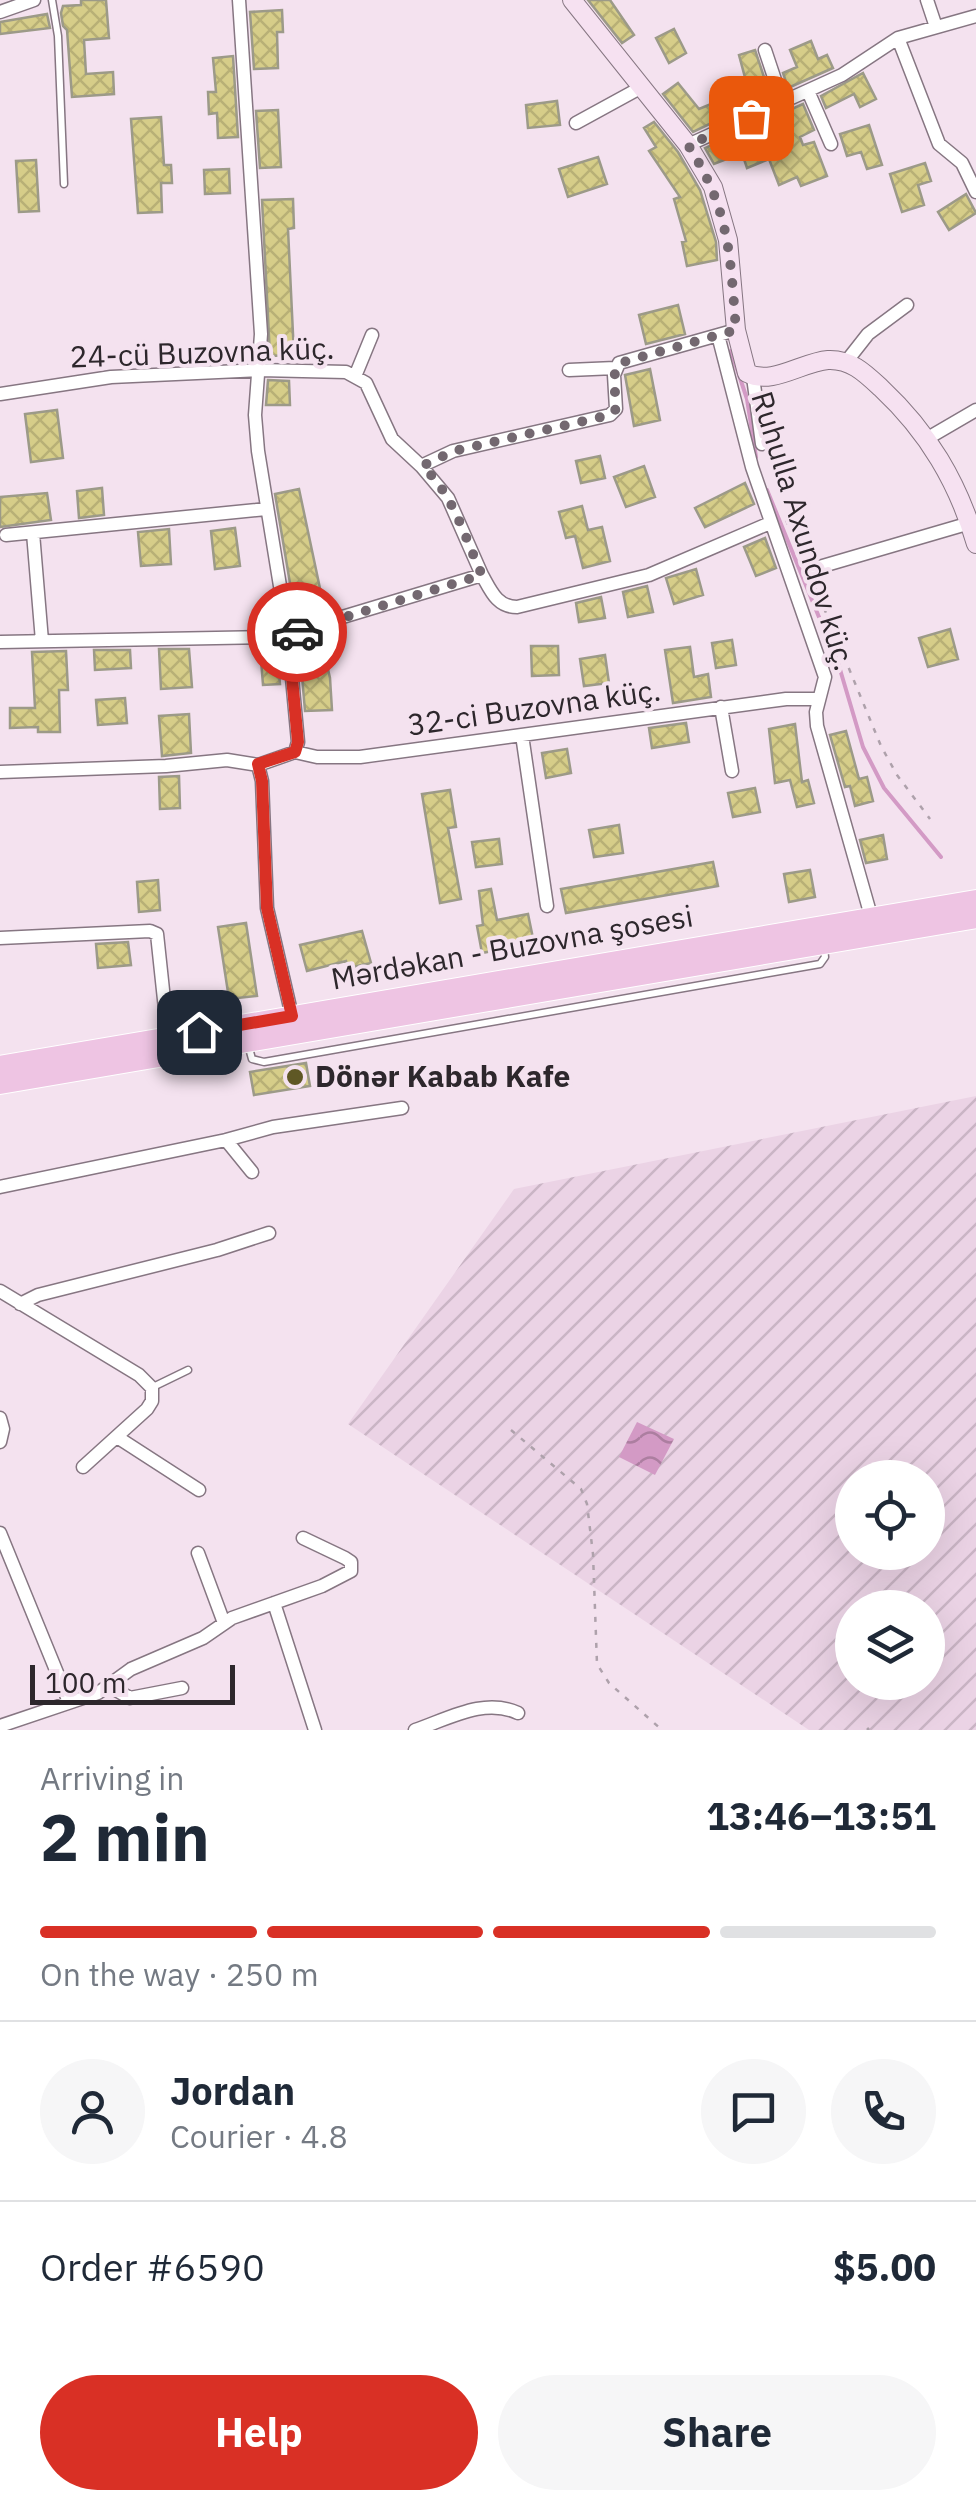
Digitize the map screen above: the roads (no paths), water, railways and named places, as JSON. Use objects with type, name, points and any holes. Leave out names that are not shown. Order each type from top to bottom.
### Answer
[{"type":"main road","name":"Mərdəkan - Buzovna şosesi","points":[[0,1066],[976,900]]},
{"type":"main road","points":[[0,1084],[248,1042],[586,995],[735,969],[824,943],[976,918]]},
{"type":"street","points":[[0,12],[34,0]]},
{"type":"street","points":[[239,0],[261,334],[255,415],[266,509],[288,635],[298,742],[295,752]]},
{"type":"street","points":[[572,0],[688,145],[713,187],[725,224],[743,368],[753,376],[767,377],[825,360],[846,362],[865,373],[928,438],[948,471],[976,544]]},
{"type":"street","points":[[927,0],[936,27]]},
{"type":"street","points":[[688,145],[842,74],[898,38],[976,16]]},
{"type":"street","points":[[898,38],[939,144],[962,163],[976,192]]},
{"type":"street","points":[[764,50],[782,104]]},
{"type":"street","points":[[576,123],[640,88]]},
{"type":"street","points":[[808,91],[831,144]]},
{"type":"street","points":[[846,362],[868,334],[907,304]]},
{"type":"street","points":[[568,370],[615,368],[636,357],[736,330]]},
{"type":"street","points":[[356,374],[372,334]]},
{"type":"street","name":"Ruhulla Axundov küç.","points":[[718,335],[752,467],[777,520],[825,677],[818,700],[817,726],[871,916]]},
{"type":"street","points":[[422,466],[454,451],[610,415],[617,402],[615,368]]},
{"type":"street","name":"24-cü Buzovna küç.","points":[[0,394],[91,378],[260,370],[330,369],[356,374],[372,393],[392,439],[441,485],[482,575]]},
{"type":"street","points":[[753,376],[762,444]]},
{"type":"street","points":[[928,438],[976,410]]},
{"type":"street","points":[[6,535],[266,509]]},
{"type":"street","points":[[0,642],[288,635],[482,575],[498,601],[517,606],[649,576],[777,520]]},
{"type":"street","points":[[809,570],[970,523]]},
{"type":"street","points":[[33,532],[42,641]]},
{"type":"street","name":"32-ci Buzovna küç.","points":[[0,772],[227,760],[258,764],[295,752],[317,757],[360,757],[786,698],[818,700]]},
{"type":"street","points":[[721,707],[732,771]]},
{"type":"street","points":[[522,734],[546,906]]},
{"type":"street","points":[[258,764],[267,908],[292,1016]]},
{"type":"street","points":[[0,938],[150,931],[156,934],[168,1037]]},
{"type":"street","points":[[0,1187],[273,1127],[402,1108]]},
{"type":"street","points":[[226,1140],[252,1172]]},
{"type":"street","points":[[20,1304],[38,1295],[269,1234]]},
{"type":"street","points":[[0,1292],[139,1375],[152,1388],[147,1410],[83,1467]]},
{"type":"street","points":[[0,1418],[0,1442]]},
{"type":"street","points":[[117,1437],[199,1490]]},
{"type":"street","points":[[0,1534],[70,1702]]},
{"type":"street","points":[[0,1726],[109,1686],[131,1669],[203,1638],[224,1623],[351,1571],[351,1562],[346,1558],[303,1538]]},
{"type":"street","points":[[198,1553],[224,1623]]},
{"type":"street","points":[[274,1603],[315,1730]]},
{"type":"street","points":[[109,1686],[130,1698],[182,1688]]},
{"type":"street","points":[[415,1730],[489,1705],[518,1712]]},
{"type":"lane","points":[[52,0],[58,36],[64,184]]},
{"type":"lane","points":[[152,1388],[188,1370]]},
{"type":"water","points":[[637,1422],[674,1439],[655,1475],[619,1457]]},
{"type":"waterway","points":[[731,351],[747,399],[756,457]]},
{"type":"waterway","points":[[767,490],[839,666],[863,747],[884,788],[941,857]]},
{"type":"place","name":"Dönər Kabab Kafe","points":[[295,1077]]}]
